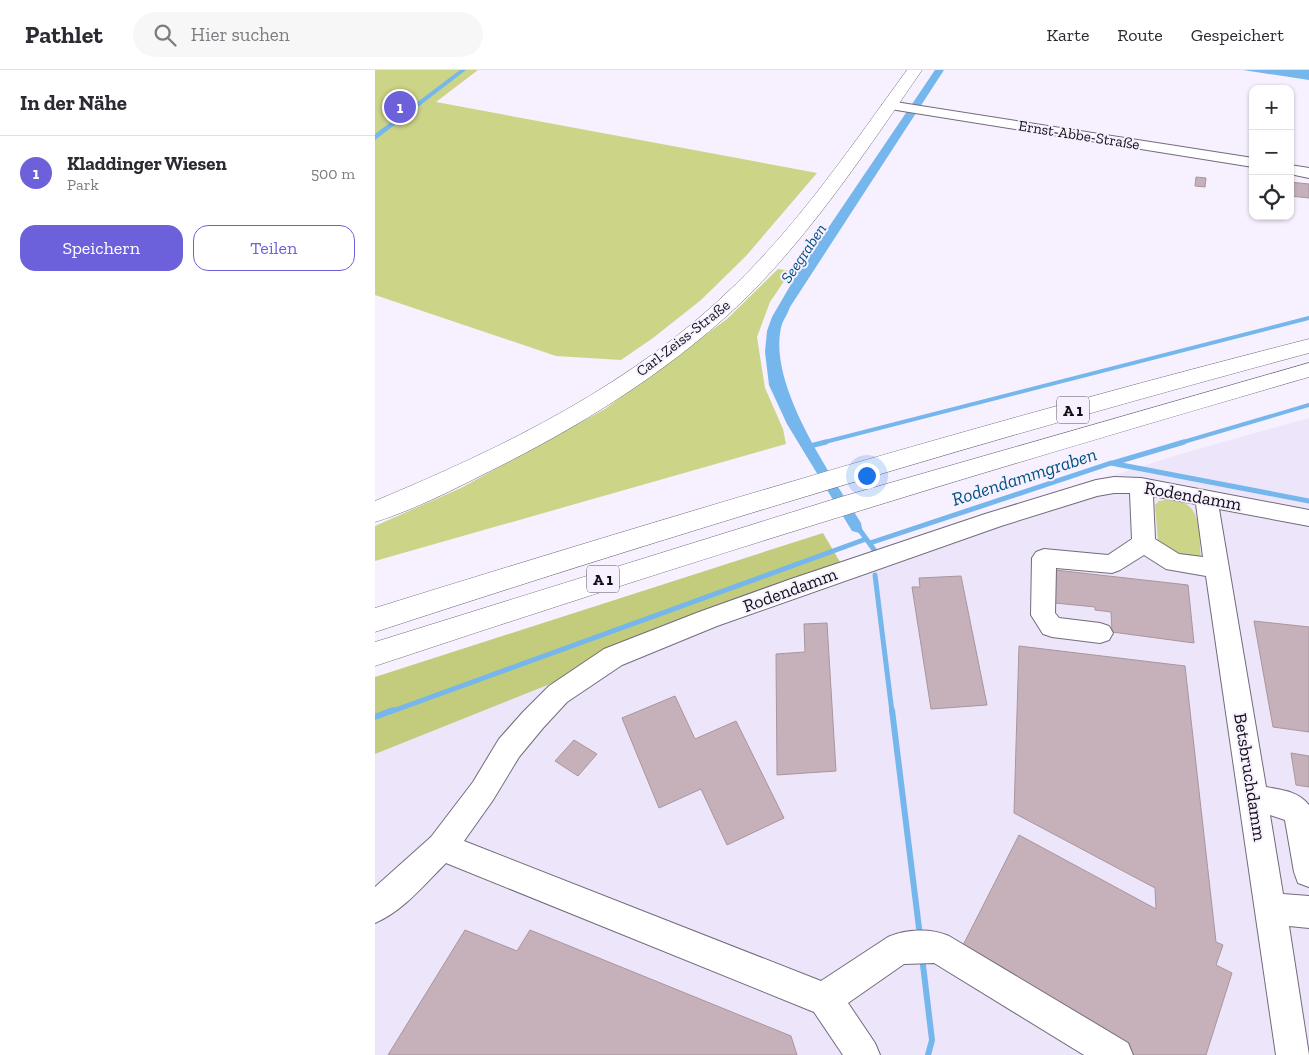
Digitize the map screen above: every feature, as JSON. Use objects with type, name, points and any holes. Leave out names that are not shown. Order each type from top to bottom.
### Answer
[{"type":"main road","name":"Carl-Zeiss-Straße","points":[[375,512],[483,464],[561,423],[621,387],[689,337],[743,289],[786,242],[828,188],[897,106],[915,70]]},
{"type":"main road","name":"A 1","points":[[375,620],[611,545],[918,453],[1203,373],[1309,346]]},
{"type":"main road","name":"A 1","points":[[375,654],[611,577],[843,506],[1041,446],[1309,370]]},
{"type":"street","name":"Ernst-Abbe-Straße","points":[[897,106],[1249,162]]},
{"type":"street","points":[[1294,170],[1309,172]]},
{"type":"street","name":"Rodendamm","points":[[375,907],[394,892],[442,847],[483,791],[509,748],[533,720],[559,694],[613,657],[718,616],[993,520],[1096,488],[1114,485],[1141,486],[1309,518]]},
{"type":"street","name":"Betsbruchdamm","points":[[1206,498],[1293,1055]]},
{"type":"street","points":[[1100,633],[1053,627],[1043,615],[1044,558],[1112,564],[1144,543]]},
{"type":"street","points":[[1253,799],[1291,805],[1298,813],[1309,872]]},
{"type":"street","points":[[442,847],[824,999],[863,1055]]},
{"type":"street","points":[[1270,909],[1309,912]]},
{"type":"street","points":[[824,999],[899,948],[937,946],[1116,1055]]},
{"type":"lane","points":[[1141,486],[1144,543],[1174,563],[1217,568]]},
{"type":"shaded area","points":[[1309,418],[1309,1055],[375,1055],[375,744],[1081,486],[1177,455]]},
{"type":"green space","points":[[375,70],[478,70],[436,102],[817,173],[746,256],[701,300],[653,338],[621,360],[556,356],[375,295]]},
{"type":"green space","points":[[778,269],[791,271],[770,302],[757,337],[765,388],[783,429],[786,444],[375,561],[375,526],[461,488],[605,409],[727,319]]},
{"type":"green space","points":[[1173,499],[1183,502],[1195,514],[1199,530],[1201,558],[1179,556],[1158,540],[1155,505],[1159,501]]},
{"type":"green space","points":[[823,533],[843,567],[375,754],[375,677]]},
{"type":"water","points":[[460,70],[466,70],[375,140],[375,134]]},
{"type":"water","points":[[935,70],[944,70],[790,307],[782,324],[779,347],[783,373],[792,400],[804,428],[819,455],[861,523],[863,534],[852,531],[787,424],[769,385],[765,352],[767,331],[772,317],[797,274]]},
{"type":"water","points":[[1243,70],[1309,70],[1309,80]]},
{"type":"building","points":[[1196,177],[1206,178],[1205,187],[1195,186]]},
{"type":"building","points":[[1294,182],[1309,184],[1309,198],[1294,196]]},
{"type":"building","points":[[1055,570],[1188,585],[1194,643],[1112,632],[1111,612],[1095,610],[1095,607],[1055,603]]},
{"type":"building","points":[[961,576],[987,705],[931,709],[912,587],[920,587],[919,578]]},
{"type":"building","points":[[1254,621],[1309,627],[1309,732],[1273,727]]},
{"type":"building","points":[[827,623],[836,771],[777,775],[776,654],[805,652],[804,624]]},
{"type":"building","points":[[1019,646],[1185,666],[1216,942],[1223,945],[1216,965],[1232,973],[1206,1055],[1128,1055],[959,953],[1019,835],[1156,909],[1155,888],[1014,813]]},
{"type":"building","points":[[675,696],[695,739],[736,721],[784,818],[727,845],[701,789],[659,808],[622,718]]},
{"type":"building","points":[[574,740],[597,754],[578,776],[555,761]]},
{"type":"building","points":[[1291,753],[1309,756],[1309,787],[1296,785]]},
{"type":"building","points":[[465,930],[517,951],[530,930],[791,1036],[797,1055],[388,1055]]},
{"type":"waterway","points":[[821,443],[1309,318]]},
{"type":"waterway","points":[[1180,443],[1309,405]]},
{"type":"waterway","points":[[810,446],[826,442]]},
{"type":"waterway","points":[[1113,463],[1184,442]]},
{"type":"waterway","name":"Rodendammgraben","points":[[870,543],[1111,463],[1309,501]]},
{"type":"waterway","points":[[859,529],[875,551]]},
{"type":"waterway","points":[[390,712],[866,539]]},
{"type":"waterway","points":[[875,575],[892,712]]},
{"type":"waterway","points":[[375,717],[393,710]]},
{"type":"waterway","points":[[892,710],[920,936]]},
{"type":"waterway","points":[[922,957],[932,1040],[928,1055]]},
{"type":"place","name":"Kladdinger Wiesen","points":[[400,107]]},
{"type":"water label","name":"Seegraben","points":[[803,253]]}]
